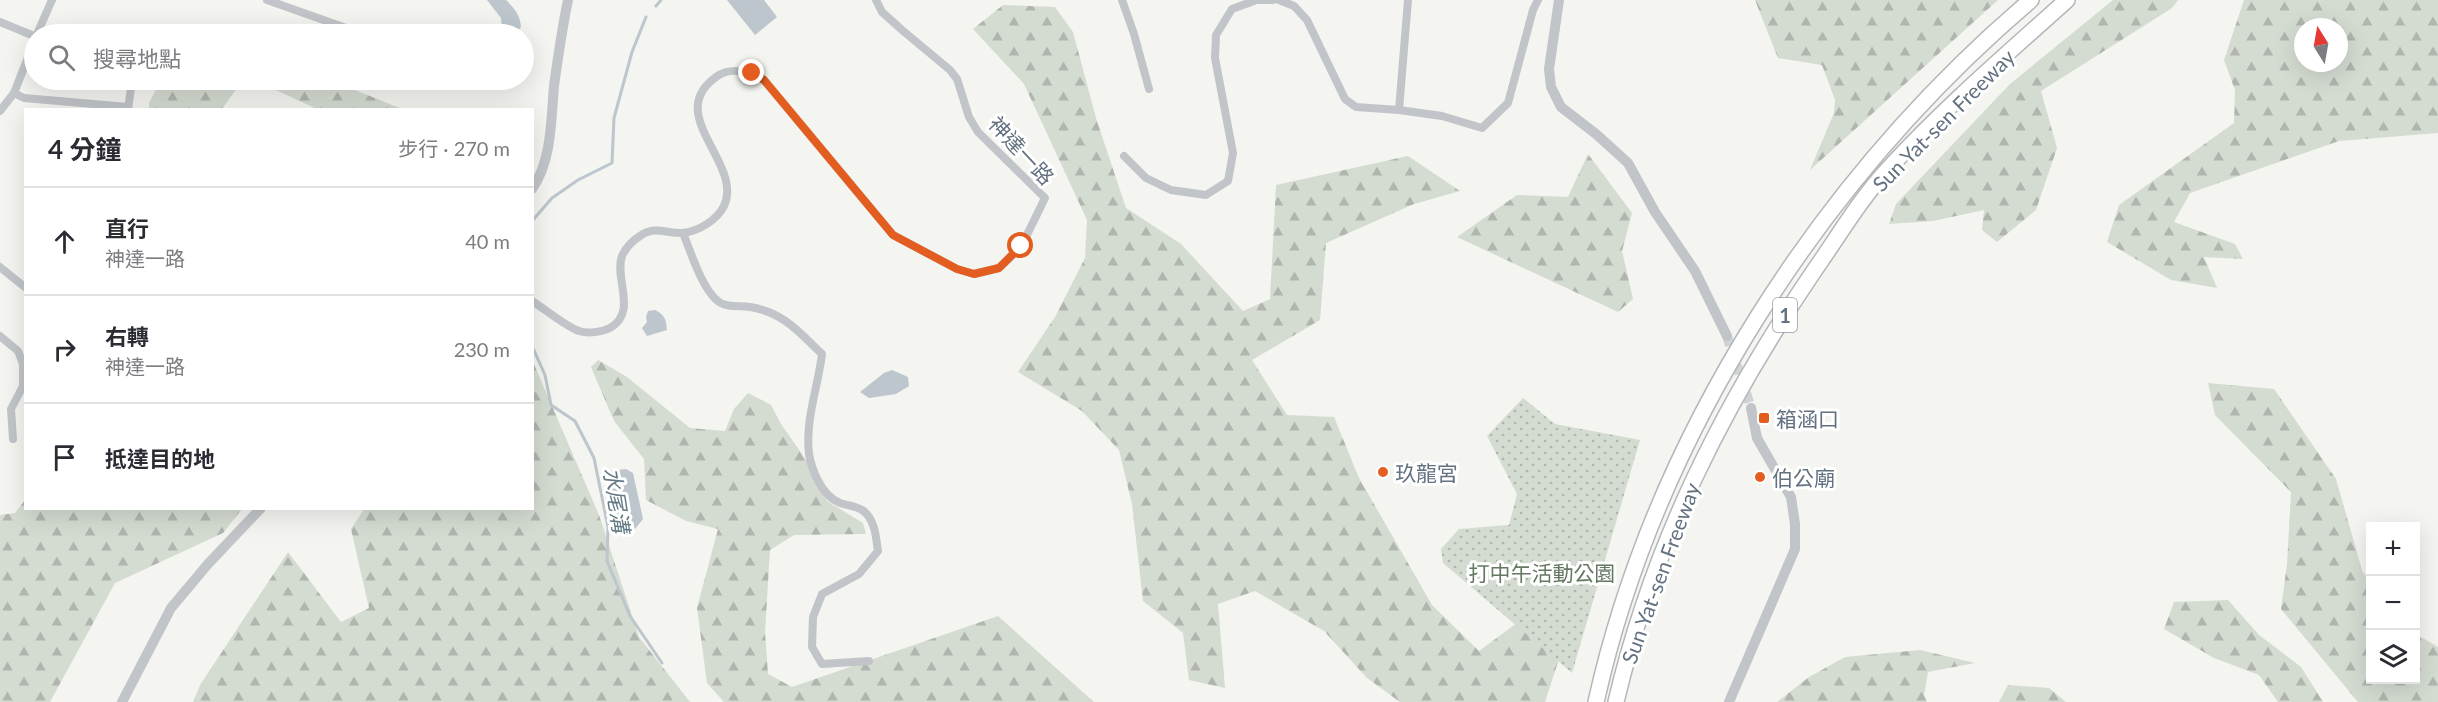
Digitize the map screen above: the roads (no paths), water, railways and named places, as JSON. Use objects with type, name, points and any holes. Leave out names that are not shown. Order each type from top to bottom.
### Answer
[{"type":"highway","name":"Sun Yat-sen Freeway","points":[[1596,702],[1607,650],[1672,475],[1752,327],[1812,236],[1875,157],[1954,71],[2031,0]]},
{"type":"highway","name":"Sun Yat-sen Freeway","points":[[1616,702],[1656,574],[1686,494],[1715,433],[1772,336],[1846,225],[1888,169],[1955,103],[2067,0]]},
{"type":"street","points":[[41,24],[52,0]]},
{"type":"street","points":[[267,0],[290,4],[339,24]]},
{"type":"street","points":[[534,186],[541,176],[545,156],[558,52],[568,0]]},
{"type":"street","name":"神達一路","points":[[534,302],[579,331],[602,332],[615,325],[624,311],[622,257],[631,242],[647,231],[682,233],[699,229],[712,221],[724,206],[728,188],[726,178],[700,125],[698,111],[700,95],[718,75],[740,71],[752,73],[764,80],[893,235],[957,269],[974,274],[999,268],[1013,257],[1032,228],[1045,198],[978,132],[969,117],[957,79],[950,70],[882,12],[876,0]]},
{"type":"street","points":[[1122,0],[1149,89]]},
{"type":"street","points":[[1124,156],[1146,178],[1171,190],[1206,195],[1228,181],[1233,153],[1215,58],[1216,35],[1232,9],[1254,0],[1273,0]]},
{"type":"street","points":[[1279,0],[1294,6],[1307,20],[1345,99],[1356,107],[1442,116],[1482,128],[1508,103],[1533,10],[1538,0]]},
{"type":"street","points":[[1399,110],[1408,0]]},
{"type":"street","points":[[1559,0],[1549,69],[1551,87],[1561,107],[1596,134],[1628,164],[1655,212],[1695,271],[1728,336]]},
{"type":"street","points":[[0,22],[24,31]]},
{"type":"street","points":[[0,111],[14,93],[24,68]]},
{"type":"street","points":[[14,93],[24,98],[61,105],[128,108],[131,90]]},
{"type":"street","points":[[682,233],[705,286],[719,302],[730,306],[751,307],[783,316],[822,354],[819,382],[808,432],[810,456],[818,480],[830,497],[863,510],[876,531],[878,551],[859,574],[822,594],[813,617],[812,647],[822,664],[869,662]]},
{"type":"street","points":[[0,267],[24,286]]},
{"type":"street","points":[[0,336],[18,351],[23,364],[23,386],[11,409],[14,439]]},
{"type":"street","points":[[1729,702],[1795,549],[1795,524],[1791,497],[1757,438],[1751,408]]},
{"type":"street","points":[[122,702],[171,608],[208,564],[259,510]]},
{"type":"water","points":[[487,0],[506,0],[518,16],[520,24],[502,24],[501,18]]},
{"type":"water","points":[[727,0],[764,0],[777,17],[755,35]]},
{"type":"water","points":[[655,310],[664,318],[667,330],[647,336],[642,328],[647,322],[648,311]]},
{"type":"water","points":[[892,370],[908,377],[909,386],[896,394],[869,398],[860,392],[884,373]]},
{"type":"water","points":[[626,469],[633,473],[643,519],[635,529],[619,533],[606,475],[609,471]]},
{"type":"waterway","name":"水尾溝","points":[[656,6],[661,0]]},
{"type":"waterway","name":"水尾溝","points":[[534,219],[552,198],[578,180],[612,163],[614,118],[632,52],[646,17]]},
{"type":"waterway","name":"水尾溝","points":[[534,350],[545,375],[551,405],[575,421],[594,458],[608,527],[607,561],[630,616],[662,663]]},
{"type":"tunnel","points":[[1727,336],[1751,408]]},
{"type":"place","name":"箱涵口","points":[[1764,418]]},
{"type":"place","name":"玖龍宮","points":[[1383,472]]},
{"type":"place","name":"伯公廟","points":[[1760,477]]},
{"type":"park label","name":"打中午活動公園","points":[[1542,572]]}]
